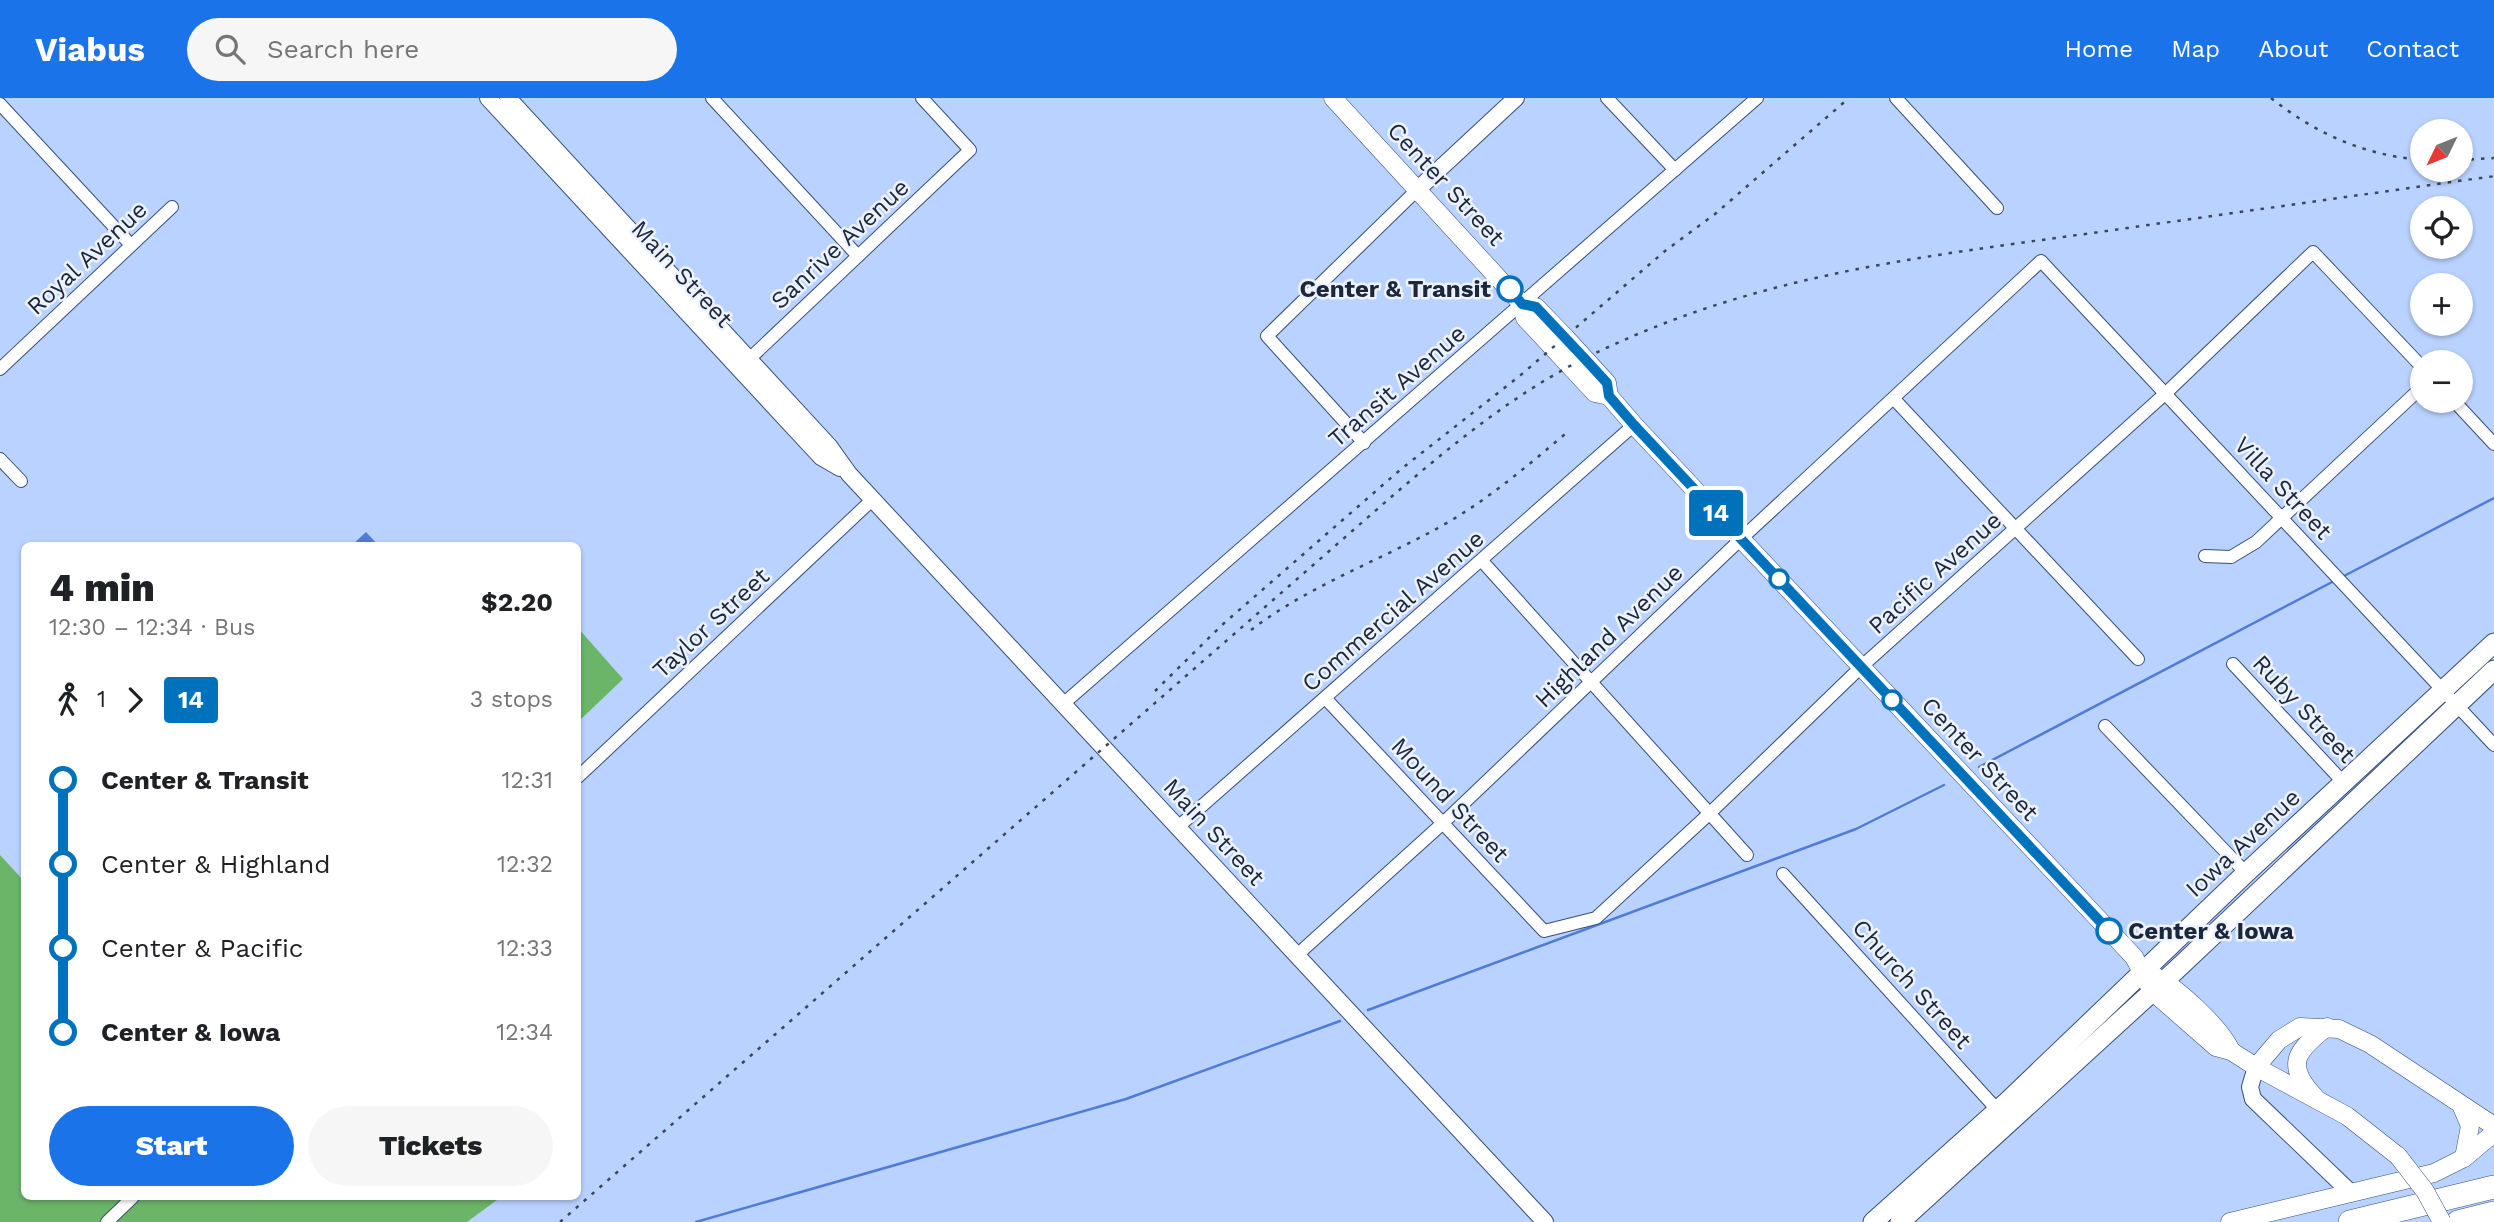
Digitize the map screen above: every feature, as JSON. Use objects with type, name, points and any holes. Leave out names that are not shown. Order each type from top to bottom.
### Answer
[{"type":"highway","points":[[2350,1222],[2494,1186]]},
{"type":"highway","points":[[2458,1222],[2494,1213]]},
{"type":"main road","name":"Center Street","points":[[1333,98],[1522,304],[1525,318],[1595,393],[1609,396],[2134,957],[2143,971],[2158,986],[2225,1037],[2231,1051],[2372,1132],[2398,1156],[2425,1191],[2442,1222]]},
{"type":"main road","name":"Iowa Avenue","points":[[1873,1222],[2158,986],[2451,698],[2494,643]]},
{"type":"main road","name":"Iowa Avenue","points":[[1900,1222],[2143,971],[2246,873],[2344,783],[2451,698],[2494,670]]},
{"type":"main road","points":[[2256,1067],[2284,1035],[2300,1027],[2326,1027],[2354,1034],[2494,1126]]},
{"type":"main road","points":[[2319,1101],[2299,1076],[2297,1058],[2306,1043],[2326,1027]]},
{"type":"main road","points":[[2462,1107],[2470,1137],[2464,1158]]},
{"type":"main road","points":[[2230,1222],[2434,1173],[2464,1158],[2494,1133]]},
{"type":"street","name":"Main Street","points":[[488,98],[744,364],[829,446],[849,474],[1545,1222]]},
{"type":"street","name":"Main Street","points":[[508,98],[744,364]]},
{"type":"street","points":[[712,98],[858,256]]},
{"type":"street","name":"Sanrive Avenue","points":[[744,364],[970,150],[922,98]]},
{"type":"street","points":[[1364,443],[1267,336],[1516,98]]},
{"type":"street","points":[[1607,98],[1675,170]]},
{"type":"street","name":"Transit Avenue","points":[[1063,704],[1757,98]]},
{"type":"street","points":[[1896,98],[1997,208]]},
{"type":"street","points":[[0,104],[131,245]]},
{"type":"street","name":"Royal Avenue","points":[[0,369],[172,207]]},
{"type":"street","name":"Pacific Avenue","points":[[1544,931],[1596,918],[1710,813],[1861,667],[2166,393],[2313,252],[2410,354]]},
{"type":"street","name":"Villa Street","points":[[2041,261],[2494,745]]},
{"type":"street","name":"Highland Avenue","points":[[1297,955],[1443,823],[1741,539],[2041,261]]},
{"type":"street","points":[[2205,556],[2231,557],[2244,552],[2410,398]]},
{"type":"street","points":[[1894,399],[2138,659]]},
{"type":"street","points":[[2465,413],[2494,444]]},
{"type":"street","name":"Commercial Avenue","points":[[1178,827],[1634,425]]},
{"type":"street","points":[[0,459],[21,481]]},
{"type":"street","name":"Taylor Street","points":[[581,774],[873,499]]},
{"type":"street","points":[[1482,561],[1747,855]]},
{"type":"street","name":"Ruby Street","points":[[2234,664],[2344,783]]},
{"type":"street","name":"Mound Street","points":[[1326,699],[1544,931]]},
{"type":"street","points":[[2105,726],[2246,873]]},
{"type":"street","name":"Church Street","points":[[1783,874],[2003,1116]]},
{"type":"street","points":[[2256,1067],[2250,1087],[2253,1099],[2351,1193]]},
{"type":"street","points":[[107,1222],[130,1200]]},
{"type":"green space","points":[[581,631],[623,679],[581,719]]},
{"type":"green space","points":[[0,855],[21,878],[21,1200],[497,1200],[467,1222],[0,1222]]},
{"type":"water","points":[[366,532],[375,542],[355,542]]},
{"type":"waterway","points":[[2342,577],[2494,498]]},
{"type":"waterway","points":[[1979,767],[2336,580]]},
{"type":"waterway","points":[[1368,1010],[1856,829],[1944,785]]},
{"type":"waterway","points":[[696,1222],[1126,1099],[1340,1021]]},
{"type":"railway","points":[[1155,691],[1222,625],[1400,470],[1522,374],[1665,251],[1715,214],[1849,98]]},
{"type":"railway","points":[[2271,98],[2305,122],[2342,141],[2380,153],[2410,158]]},
{"type":"railway","points":[[2473,159],[2494,158]]},
{"type":"railway","points":[[560,1222],[1411,480],[1499,410],[1570,366],[1697,311],[1825,276],[1956,252],[2494,176]]},
{"type":"railway","points":[[1251,630],[1318,588],[1456,518],[1570,430]]},
{"type":"bus line","name":"14","points":[[1510,289],[1522,304],[1536,307],[1565,337],[1607,383],[1609,396],[1634,425],[2109,931]]},
{"type":"place","name":"Center & Transit","points":[[1510,289]]},
{"type":"place","name":"Center & Iowa","points":[[2109,931]]}]
